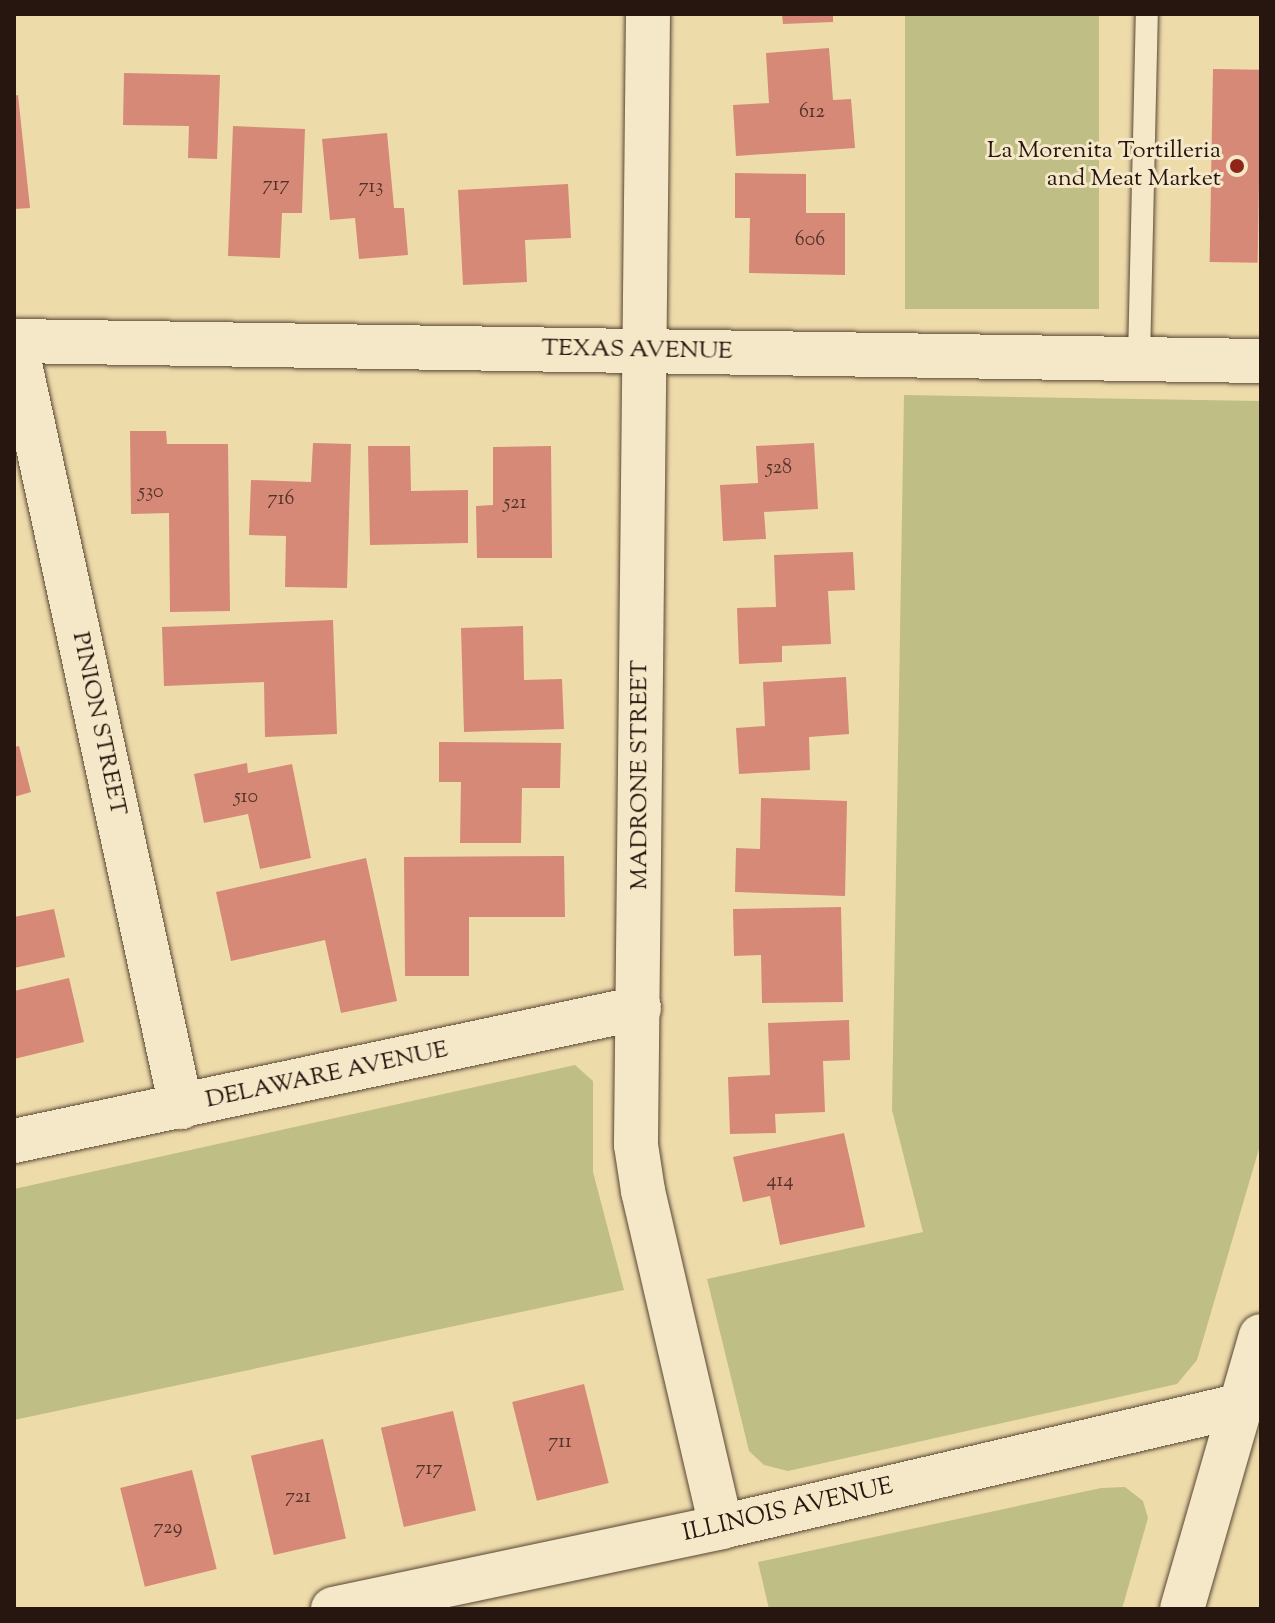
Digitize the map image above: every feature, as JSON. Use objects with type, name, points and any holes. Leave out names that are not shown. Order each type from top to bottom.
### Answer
[{"type":"street","name":"MADRONE STREET","points":[[648,14],[636,1145],[643,1191],[721,1527]]},
{"type":"street","name":"TEXAS AVENUE","points":[[14,341],[1261,361]]},
{"type":"street","name":"PINION STREET","points":[[14,341],[181,1107]]},
{"type":"street","name":"DELAWARE AVENUE","points":[[14,1141],[639,1008]]},
{"type":"street","points":[[1182,1609],[1261,1336]]},
{"type":"street","name":"ILLINOIS AVENUE","points":[[333,1609],[721,1527],[1242,1405]]},
{"type":"lane","points":[[1139,359],[1147,14]]},
{"type":"shaded area","points":[[905,14],[1099,14],[1099,309],[905,309]]},
{"type":"shaded area","points":[[904,395],[1261,401],[1261,1142],[1197,1360],[1177,1384],[788,1471],[764,1465],[749,1451],[707,1279],[923,1232],[892,1110]]},
{"type":"shaded area","points":[[575,1065],[593,1081],[593,1172],[624,1290],[14,1420],[14,1189]]},
{"type":"shaded area","points":[[1125,1487],[1143,1501],[1148,1518],[1122,1609],[769,1609],[758,1562],[1101,1488]]},
{"type":"building","points":[[782,14],[833,14],[833,22],[783,24]]},
{"type":"building","points":[[829,48],[833,100],[851,99],[855,148],[736,156],[733,105],[769,103],[766,53]]},
{"type":"building","name":"La Morenita Tortilleria and Meat Market","points":[[1213,69],[1261,70],[1258,263],[1210,262]]},
{"type":"building","points":[[124,73],[220,75],[217,159],[188,158],[189,126],[123,125]]},
{"type":"building","points":[[18,95],[30,208],[14,209],[14,96]]},
{"type":"building","points":[[233,126],[305,129],[302,213],[282,213],[280,258],[228,256]]},
{"type":"building","points":[[387,133],[394,208],[404,208],[408,255],[359,259],[355,218],[330,220],[322,139]]},
{"type":"building","points":[[735,173],[806,174],[806,213],[845,213],[845,275],[749,273],[750,218],[735,218]]},
{"type":"building","points":[[568,184],[571,238],[525,240],[527,282],[463,285],[458,190]]},
{"type":"building","points":[[130,431],[166,431],[167,444],[228,444],[230,611],[170,612],[169,513],[131,514]]},
{"type":"building","points":[[313,443],[351,444],[347,588],[285,587],[286,536],[249,535],[251,480],[311,482]]},
{"type":"building","points":[[814,443],[818,509],[764,512],[766,539],[723,541],[720,485],[758,483],[756,446]]},
{"type":"building","points":[[368,446],[410,446],[411,491],[468,490],[468,543],[370,545]]},
{"type":"building","points":[[551,446],[552,558],[477,558],[476,506],[493,505],[493,447]]},
{"type":"building","points":[[853,552],[855,590],[828,591],[831,644],[782,646],[782,662],[739,664],[737,608],[776,607],[774,555]]},
{"type":"building","points":[[333,620],[337,734],[265,737],[264,682],[164,686],[162,627]]},
{"type":"building","points":[[523,626],[524,680],[562,679],[564,729],[464,732],[461,628]]},
{"type":"building","points":[[846,677],[849,734],[809,737],[810,770],[739,774],[736,728],[765,726],[763,682]]},
{"type":"building","points":[[439,742],[561,743],[560,788],[522,788],[521,843],[460,843],[461,782],[439,782]]},
{"type":"building","points":[[19,746],[31,792],[14,797],[14,747]]},
{"type":"building","points":[[247,763],[248,773],[292,764],[311,858],[260,869],[248,814],[204,823],[194,774]]},
{"type":"building","points":[[761,798],[847,801],[845,896],[735,892],[736,848],[760,849]]},
{"type":"building","points":[[564,856],[565,917],[469,917],[469,976],[405,976],[404,857]]},
{"type":"building","points":[[366,858],[397,1001],[341,1013],[325,940],[231,961],[216,892]]},
{"type":"building","points":[[841,907],[843,1002],[762,1003],[761,955],[734,956],[733,909]]},
{"type":"building","points":[[54,909],[65,957],[14,968],[14,917]]},
{"type":"building","points":[[69,978],[84,1042],[14,1059],[14,991]]},
{"type":"building","points":[[849,1020],[850,1060],[823,1061],[825,1112],[775,1114],[776,1133],[730,1134],[728,1077],[770,1075],[768,1023]]},
{"type":"building","points":[[844,1133],[865,1227],[780,1245],[770,1196],[743,1202],[733,1157]]},
{"type":"building","points":[[584,1384],[609,1483],[537,1501],[512,1402]]},
{"type":"building","points":[[453,1411],[476,1510],[404,1527],[381,1428]]},
{"type":"building","points":[[323,1439],[346,1538],[274,1555],[251,1456]]},
{"type":"building","points":[[192,1470],[217,1569],[145,1587],[120,1488]]},
{"type":"place","name":"La Morenita Tortilleria and Meat Market","points":[[1237,166]]}]
